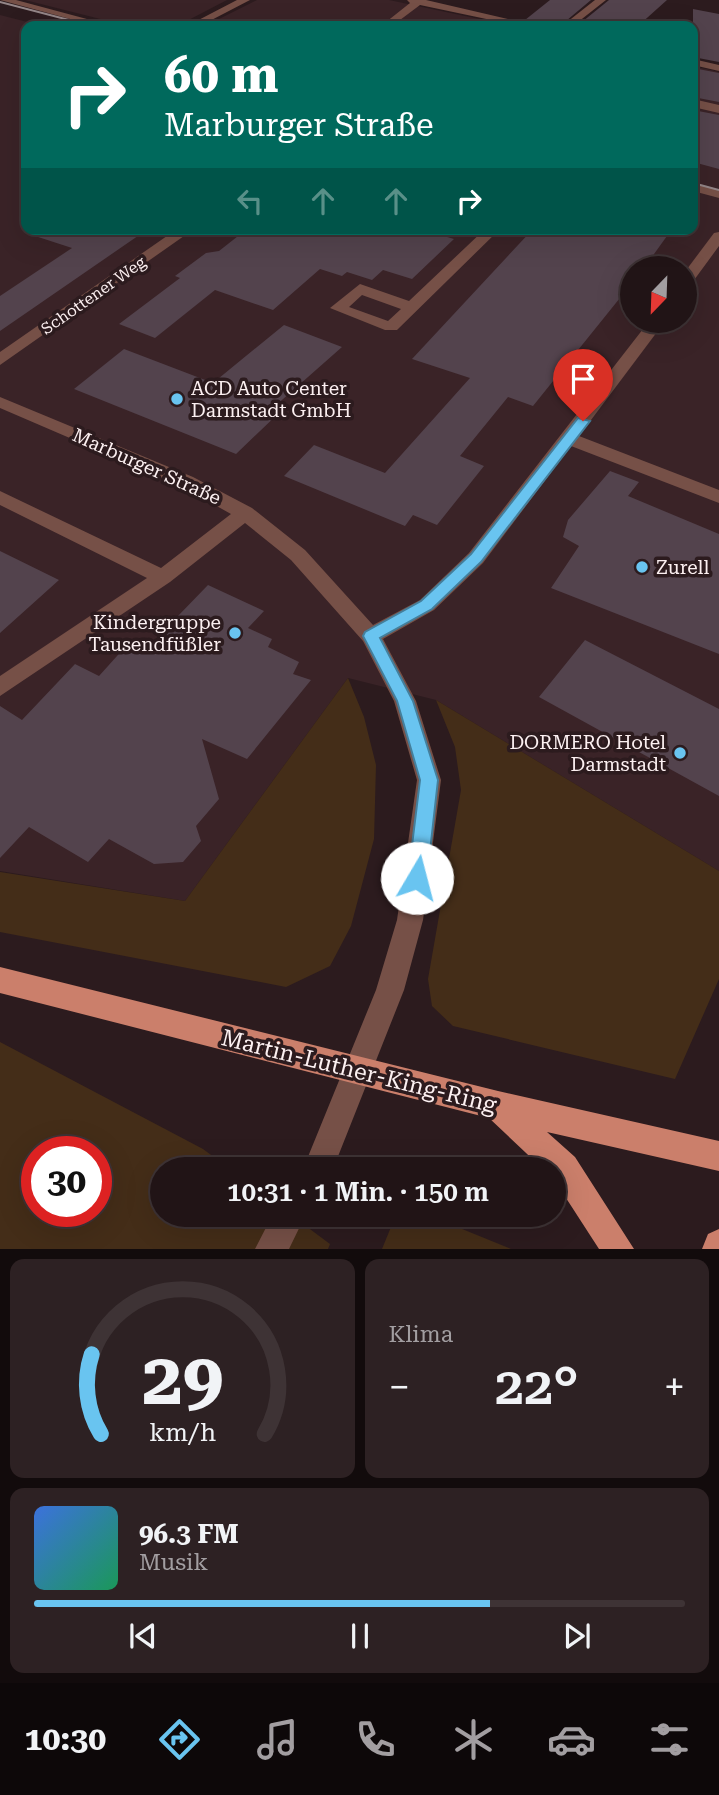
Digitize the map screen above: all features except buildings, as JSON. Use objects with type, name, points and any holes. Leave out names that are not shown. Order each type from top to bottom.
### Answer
[{"type":"main road","name":"Martin-Luther-King-Ring","points":[[0,981],[498,1107],[719,1156]]},
{"type":"main road","points":[[498,1107],[564,1168],[618,1249]]},
{"type":"street","points":[[4,0],[88,21]]},
{"type":"street","points":[[202,21],[245,0]]},
{"type":"street","points":[[577,21],[601,0]]},
{"type":"street","points":[[392,21],[415,1],[449,4],[514,21]]},
{"type":"street","points":[[0,9],[47,21]]},
{"type":"street","points":[[698,63],[719,68]]},
{"type":"street","points":[[698,104],[719,109]]},
{"type":"street","points":[[698,188],[719,194]]},
{"type":"street","name":"Schottener Weg","points":[[0,360],[178,235]]},
{"type":"street","points":[[412,307],[487,235]]},
{"type":"street","points":[[697,266],[719,236]]},
{"type":"street","points":[[371,636],[426,605],[476,558],[648,333]]},
{"type":"street","name":"Marburger Straße","points":[[0,402],[186,481],[245,513],[298,555],[371,636],[405,701],[429,780],[410,920],[390,990],[323,1157]]},
{"type":"street","points":[[569,439],[719,497]]},
{"type":"street","points":[[0,497],[163,577]]},
{"type":"street","points":[[0,687],[163,577],[245,513]]},
{"type":"street","points":[[271,1249],[284,1227]]},
{"type":"shaded area","points":[[25,0],[227,0],[187,21],[108,21]]},
{"type":"shaded area","points":[[257,0],[389,0],[488,21],[215,21]]},
{"type":"shaded area","points":[[0,15],[23,21],[21,21],[21,235],[698,235],[698,67],[719,72],[719,871],[436,700],[348,678],[185,901],[0,871]]},
{"type":"shaded area","points":[[348,678],[364,717],[376,765],[374,839],[351,926],[330,966],[286,987],[0,932],[0,872],[185,901]]},
{"type":"shaded area","points":[[436,700],[719,871],[719,979],[675,1079],[453,1026],[432,1006],[428,979],[461,790],[455,747]]},
{"type":"shaded area","points":[[0,1042],[214,1157],[150,1157],[150,1227],[307,1227],[330,1244],[328,1249],[0,1249]]},
{"type":"shaded area","points":[[391,1227],[457,1227],[511,1249],[382,1249]]},
{"type":"tram line","points":[[0,2],[73,21]]},
{"type":"tram line","points":[[698,184],[719,190]]},
{"type":"place","name":"ACD Auto Center Darmstadt GmbH","points":[[177,399]]},
{"type":"place","name":"Zurell","points":[[642,567]]},
{"type":"place","name":"Kindergruppe Tausendfüßler","points":[[235,633]]},
{"type":"place","name":"DORMERO Hotel Darmstadt","points":[[680,753]]},
{"type":"route","points":[[417,878],[429,780],[405,701],[371,636],[426,605],[476,558],[583,421]]}]
